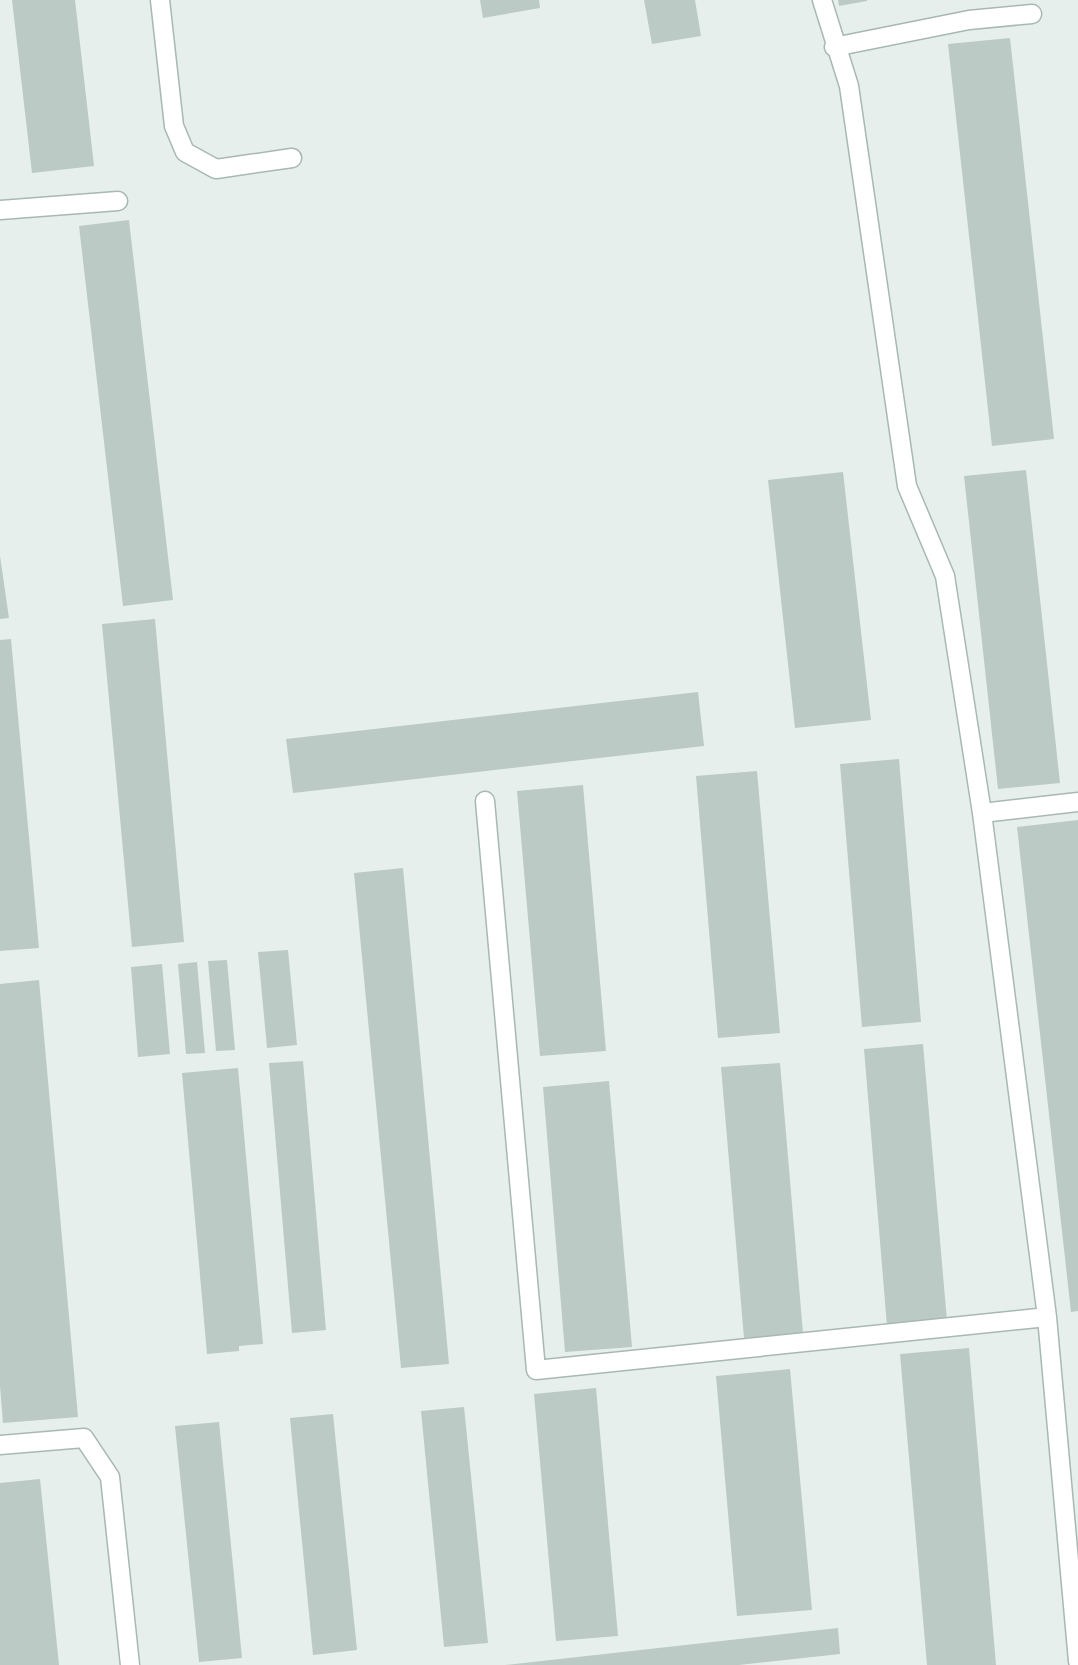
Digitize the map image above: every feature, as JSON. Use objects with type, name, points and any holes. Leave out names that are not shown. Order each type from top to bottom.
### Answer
[{"type":"street","points":[[160,0],[174,126],[185,152],[216,170],[292,158]]},
{"type":"street","points":[[822,0],[834,47],[849,86],[907,486],[945,576],[982,813],[1047,1317],[1078,1661]]},
{"type":"street","points":[[834,47],[969,20],[1032,14]]},
{"type":"street","points":[[0,210],[118,201]]},
{"type":"street","points":[[485,801],[536,1370],[1047,1317]]},
{"type":"street","points":[[982,813],[1078,802]]},
{"type":"street","points":[[0,1445],[84,1438],[111,1477],[130,1665]]},
{"type":"building","points":[[12,0],[75,0],[94,166],[32,173]]},
{"type":"building","points":[[480,0],[539,0],[540,8],[483,18]]},
{"type":"building","points":[[644,0],[695,0],[701,36],[652,44]]},
{"type":"building","points":[[838,0],[867,0],[867,1],[839,6]]},
{"type":"building","points":[[1010,38],[1054,439],[992,446],[948,44]]},
{"type":"building","points":[[129,220],[173,600],[123,606],[79,226]]},
{"type":"building","points":[[1026,470],[1060,783],[998,789],[964,476]]},
{"type":"building","points":[[843,472],[871,720],[795,728],[768,480]]},
{"type":"building","points":[[0,556],[9,618],[0,619]]},
{"type":"building","points":[[155,619],[184,942],[132,947],[102,624]]},
{"type":"building","points":[[11,639],[39,948],[0,951],[0,640]]},
{"type":"building","points":[[698,692],[704,746],[293,793],[286,739]]},
{"type":"building","points":[[899,759],[921,1022],[862,1027],[840,764]]},
{"type":"building","points":[[757,771],[780,1033],[718,1038],[696,776]]},
{"type":"building","points":[[583,785],[606,1051],[540,1056],[517,791]]},
{"type":"building","points":[[1078,820],[1078,1311],[1071,1312],[1017,827]]},
{"type":"building","points":[[403,868],[449,1364],[401,1368],[354,873]]},
{"type":"building","points":[[288,950],[297,1045],[267,1048],[258,952]]},
{"type":"building","points":[[227,960],[235,1050],[216,1051],[208,961]]},
{"type":"building","points":[[197,962],[205,1053],[186,1054],[178,964]]},
{"type":"building","points":[[162,964],[170,1054],[138,1057],[131,967]]},
{"type":"building","points":[[39,980],[78,1417],[3,1423],[0,1386],[0,984]]},
{"type":"building","points":[[923,1044],[947,1321],[887,1326],[864,1049]]},
{"type":"building","points":[[303,1061],[326,1330],[292,1333],[269,1063]]},
{"type":"building","points":[[780,1063],[803,1333],[744,1338],[721,1067]]},
{"type":"building","points":[[238,1068],[263,1344],[239,1346],[239,1351],[207,1354],[182,1073]]},
{"type":"building","points":[[609,1081],[632,1347],[565,1352],[543,1087]]},
{"type":"building","points":[[969,1348],[996,1665],[927,1665],[900,1354]]},
{"type":"building","points":[[790,1369],[812,1610],[737,1616],[716,1376]]},
{"type":"building","points":[[596,1388],[618,1636],[556,1641],[534,1394]]},
{"type":"building","points":[[464,1407],[488,1643],[444,1647],[421,1411]]},
{"type":"building","points":[[333,1414],[357,1650],[313,1655],[290,1418]]},
{"type":"building","points":[[219,1422],[242,1658],[199,1662],[175,1426]]},
{"type":"building","points":[[40,1479],[59,1665],[0,1665],[0,1483]]},
{"type":"building","points":[[838,1628],[840,1654],[739,1665],[505,1665]]}]
